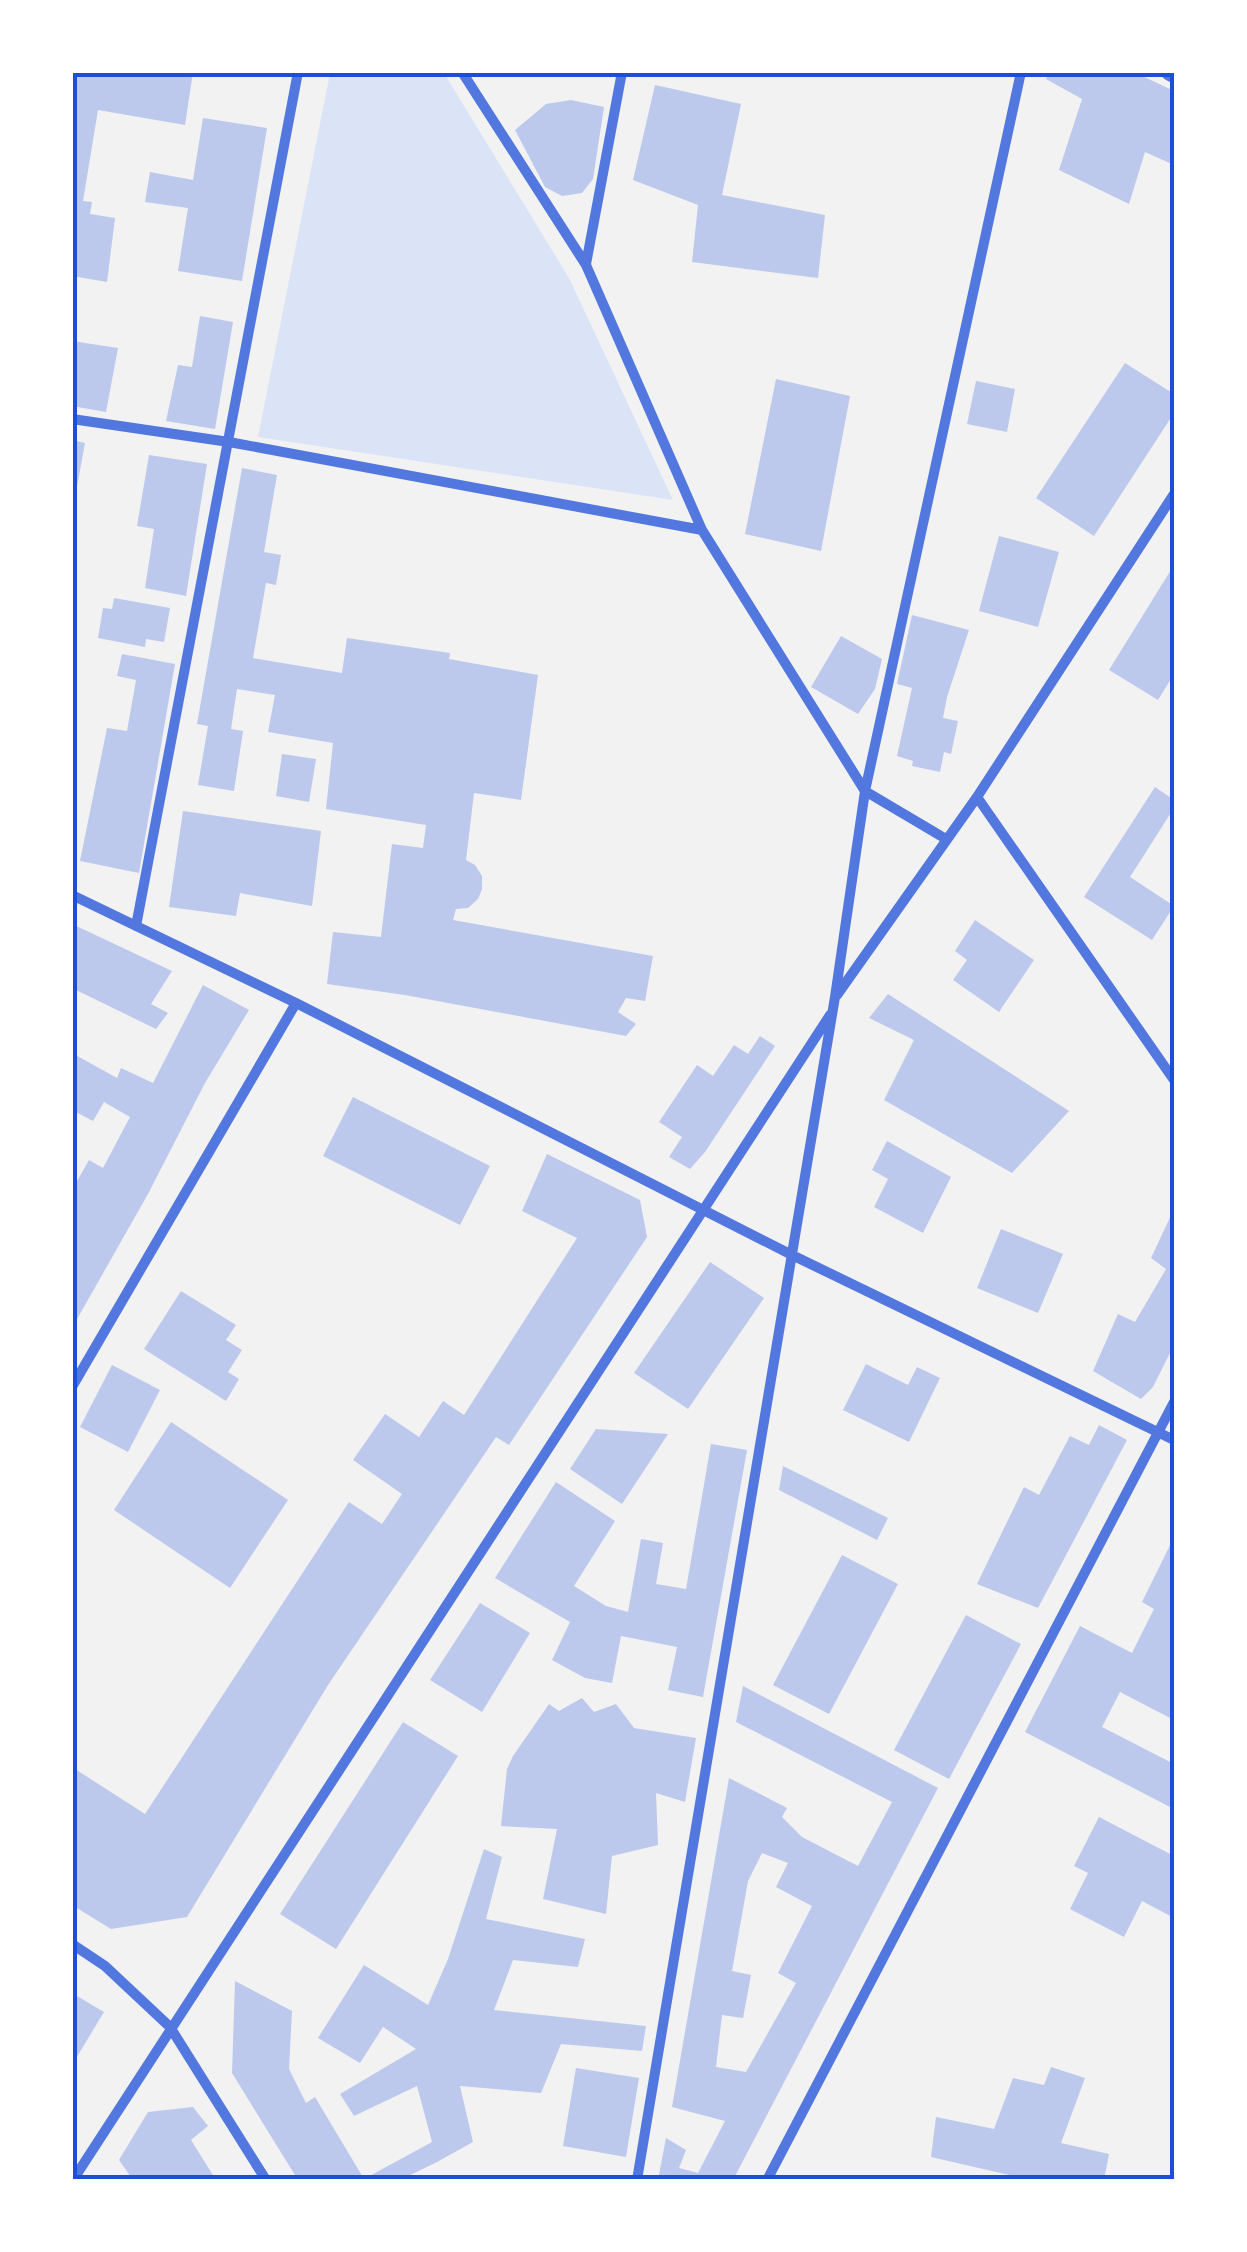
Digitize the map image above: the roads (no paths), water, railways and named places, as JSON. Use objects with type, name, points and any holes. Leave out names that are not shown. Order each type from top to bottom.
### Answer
[{"type":"street","points":[[136,926],[298,72]]},
{"type":"street","points":[[462,72],[586,266],[702,530],[866,791],[946,839]]},
{"type":"street","points":[[586,266],[622,72]]},
{"type":"street","points":[[636,2180],[836,997],[866,791],[1020,72]]},
{"type":"street","points":[[72,419],[229,442],[702,530]]},
{"type":"street","points":[[73,2180],[831,1014],[836,997],[977,797],[1174,494]]},
{"type":"street","points":[[977,797],[1174,1080]]},
{"type":"street","points":[[72,896],[296,1003],[702,1210],[1174,1440]]},
{"type":"street","points":[[72,1387],[296,1003]]},
{"type":"street","points":[[767,2180],[1174,1402]]},
{"type":"street","points":[[72,1944],[105,1966],[170,2027],[266,2180]]}]
